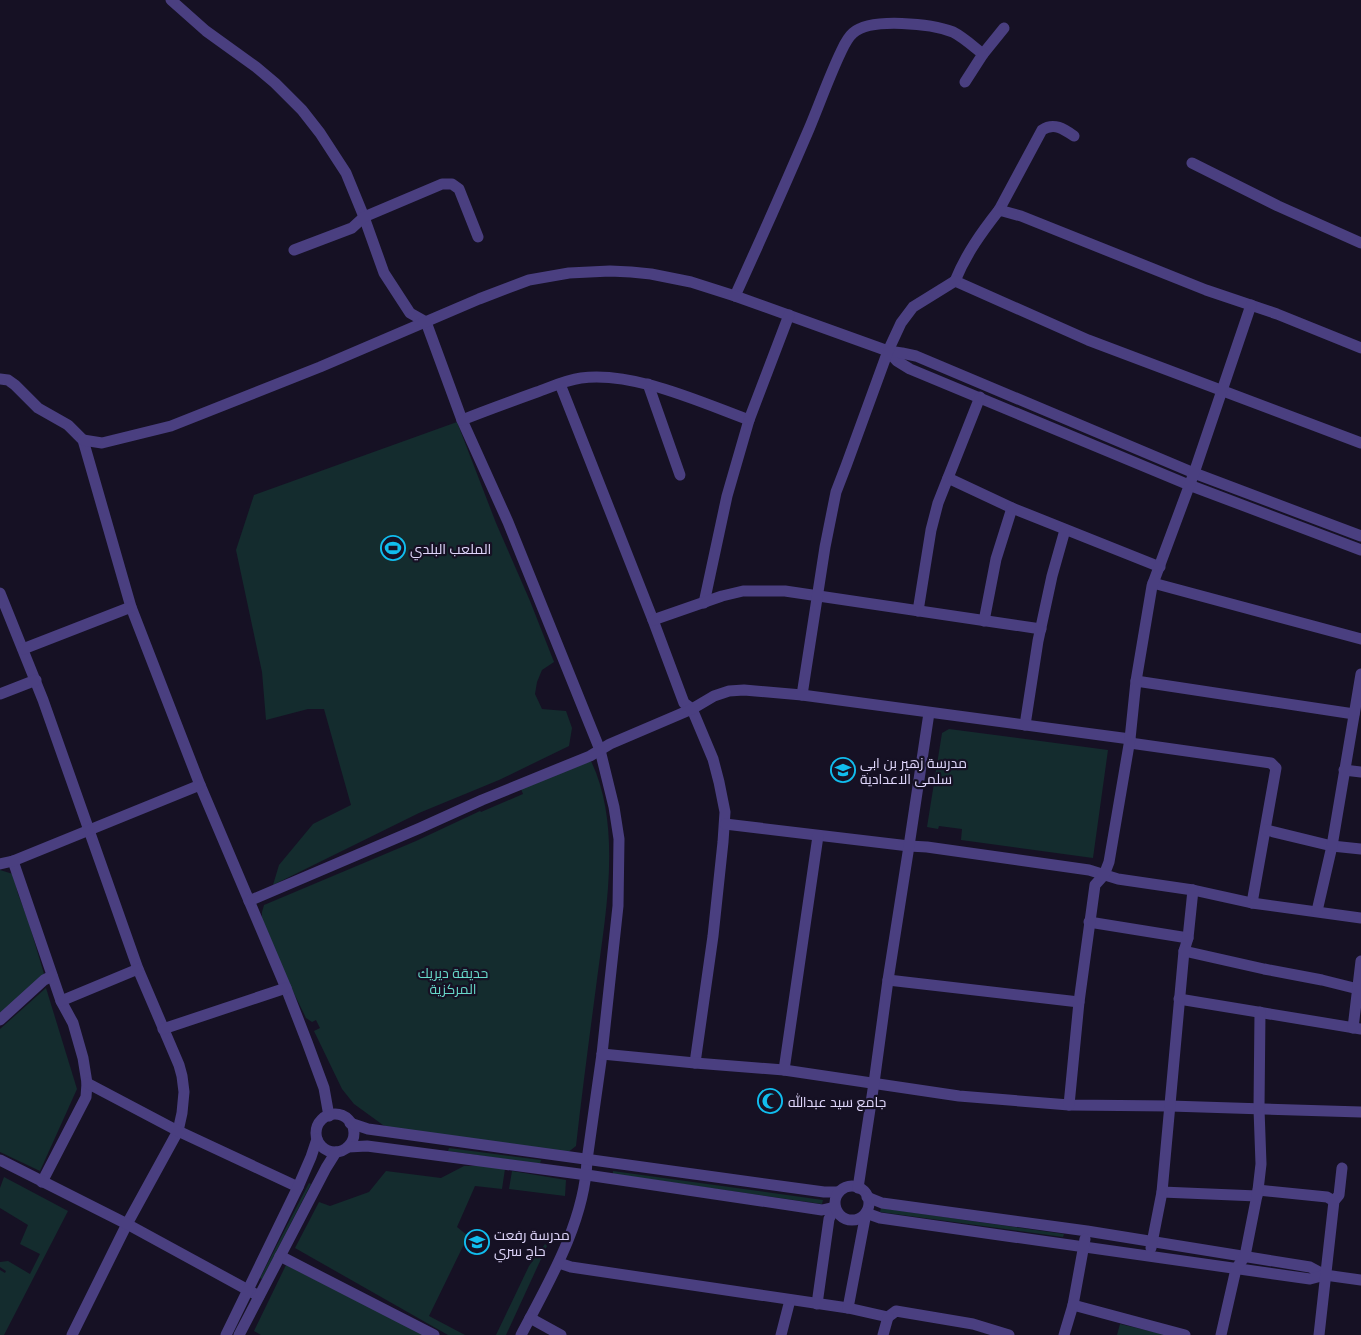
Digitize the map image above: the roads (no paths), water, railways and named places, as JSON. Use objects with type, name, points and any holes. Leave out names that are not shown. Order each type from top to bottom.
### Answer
[{"type":"street","points":[[171,0],[206,31],[269,78],[302,110],[320,133],[346,173],[384,273],[410,313],[426,322],[462,420],[508,522],[600,750],[614,807],[619,839],[619,875],[618,906],[602,1054],[587,1160],[587,1176],[580,1204],[559,1263],[521,1335]]},
{"type":"street","points":[[735,296],[782,192],[835,64],[847,40],[854,32],[885,24],[909,23],[931,26],[954,33],[983,54]]},
{"type":"street","points":[[965,82],[983,54],[1004,28]]},
{"type":"street","points":[[802,695],[825,547],[836,492],[888,351],[901,323],[913,307],[955,281],[964,260],[984,228],[999,210],[1042,130],[1048,126],[1062,128],[1074,136]]},
{"type":"street","points":[[1192,162],[1278,206],[1361,243]]},
{"type":"street","points":[[294,250],[352,228],[364,217],[442,184],[452,184],[459,189],[478,237]]},
{"type":"street","points":[[999,210],[1021,216],[1206,290],[1276,314],[1361,348]]},
{"type":"street","points":[[82,440],[102,443],[171,426],[320,367],[479,299],[529,280],[569,273],[610,271],[651,274],[691,282],[888,351],[916,356],[1194,473],[1361,536]]},
{"type":"street","points":[[955,281],[1088,340],[1361,443]]},
{"type":"street","points":[[1069,1105],[1079,1002],[1095,885],[1104,875],[1109,862],[1130,741],[1136,681],[1154,584],[1251,305]]},
{"type":"street","points":[[704,603],[726,496],[749,420],[788,315]]},
{"type":"street","points":[[888,351],[903,366],[1189,485],[1361,550]]},
{"type":"street","points":[[462,420],[580,378],[615,378],[640,382],[749,420]]},
{"type":"street","points":[[0,379],[8,380],[15,385],[38,408],[68,425],[82,440],[131,606],[200,785],[286,988],[324,1088],[329,1116]]},
{"type":"street","points":[[560,384],[684,703],[692,709],[713,759],[720,782],[725,824],[713,936],[694,1063]]},
{"type":"street","points":[[648,384],[680,475]]},
{"type":"street","points":[[918,611],[931,530],[938,503],[980,397]]},
{"type":"street","points":[[948,478],[1012,508],[1160,567]]},
{"type":"street","points":[[984,621],[996,559],[1012,508]]},
{"type":"street","points":[[1025,725],[1040,629],[1065,530]]},
{"type":"street","points":[[1154,584],[1361,639]]},
{"type":"street","points":[[653,620],[722,596],[743,591],[785,591],[1040,629]]},
{"type":"street","points":[[0,593],[36,680],[138,969],[182,1076],[182,1113],[178,1131],[127,1224],[72,1335]]},
{"type":"street","points":[[23,649],[131,606]]},
{"type":"street","points":[[1317,912],[1332,846],[1361,674]]},
{"type":"street","points":[[0,694],[36,680]]},
{"type":"street","points":[[1136,681],[1354,714]]},
{"type":"street","points":[[249,901],[482,800],[590,756],[610,744],[692,709],[714,696],[729,691],[744,690],[802,695],[1025,725],[1271,763],[1276,768],[1252,903]]},
{"type":"street","points":[[858,1188],[929,712]]},
{"type":"street","points":[[1344,770],[1361,772]]},
{"type":"street","points":[[0,864],[13,861],[200,785]]},
{"type":"street","points":[[725,824],[926,847],[1089,870],[1118,879],[1193,890],[1252,903],[1361,918]]},
{"type":"street","points":[[1266,830],[1332,846],[1361,849]]},
{"type":"street","points":[[784,1070],[818,836]]},
{"type":"street","points":[[13,861],[61,1001],[73,1023],[83,1058],[87,1083],[86,1097],[42,1182]]},
{"type":"street","points":[[1149,1256],[1162,1192],[1179,999],[1193,890]]},
{"type":"street","points":[[1089,922],[1188,938]]},
{"type":"street","points":[[1184,952],[1358,989]]},
{"type":"street","points":[[1179,999],[1357,1028],[1361,961]]},
{"type":"street","points":[[61,1001],[138,969]]},
{"type":"street","points":[[0,1020],[44,980],[52,976]]},
{"type":"street","points":[[888,980],[1079,1002]]},
{"type":"street","points":[[163,1029],[286,988]]},
{"type":"street","points":[[1221,1335],[1236,1269],[1246,1256],[1261,1164],[1259,1110],[1260,1012]]},
{"type":"street","points":[[602,1054],[784,1070],[960,1096],[1069,1105],[1361,1112]]},
{"type":"street","points":[[87,1083],[178,1131],[298,1187]]},
{"type":"street","points":[[329,1116],[341,1116],[350,1123],[353,1129],[353,1136],[352,1142],[348,1147],[342,1151],[330,1152],[319,1144],[316,1133],[320,1122],[329,1116]]},
{"type":"street","points":[[350,1123],[368,1129],[444,1140],[824,1192],[839,1192]]},
{"type":"street","points":[[241,1334],[253,1294],[312,1157],[317,1139]]},
{"type":"street","points":[[442,1156],[444,1140]]},
{"type":"street","points":[[348,1147],[366,1146],[442,1156],[822,1210],[835,1207]]},
{"type":"street","points":[[226,1335],[280,1256],[336,1152]]},
{"type":"street","points":[[0,1160],[127,1224],[253,1294]]},
{"type":"street","points":[[1320,1335],[1334,1201],[1339,1195],[1342,1168]]},
{"type":"street","points":[[817,1304],[829,1219],[835,1207],[836,1196],[844,1188],[858,1188],[867,1197],[868,1208],[848,1308]]},
{"type":"street","points":[[1162,1192],[1257,1193],[1327,1197],[1334,1201]]},
{"type":"street","points":[[867,1197],[882,1203],[1086,1231],[1246,1256],[1310,1267],[1325,1275],[1361,1280]]},
{"type":"street","points":[[835,1207],[841,1217],[846,1219],[857,1219],[866,1213]]},
{"type":"street","points":[[866,1213],[880,1218],[1310,1279],[1325,1275]]},
{"type":"street","points":[[1064,1335],[1073,1305],[1086,1231]]},
{"type":"street","points":[[280,1256],[434,1335]]},
{"type":"street","points":[[559,1263],[571,1267],[848,1308],[888,1317]]},
{"type":"street","points":[[781,1335],[790,1300]]},
{"type":"street","points":[[1073,1305],[1185,1335]]},
{"type":"street","points":[[883,1335],[888,1317],[896,1311],[972,1329],[1009,1335]]},
{"type":"street","points":[[530,1318],[561,1335]]},
{"type":"place","name":"الملعب البلدي","points":[[393,548]]},
{"type":"place","name":"مدرسة زهير بن ابي سلمى الاعدادية","points":[[843,770]]},
{"type":"place","name":"جامع سيد عبدالله","points":[[770,1101]]},
{"type":"place","name":"مدرسة رفعت حاج سري","points":[[477,1242]]},
{"type":"park label","name":"حديقة ديريك المركزية","points":[[453,980]]}]
